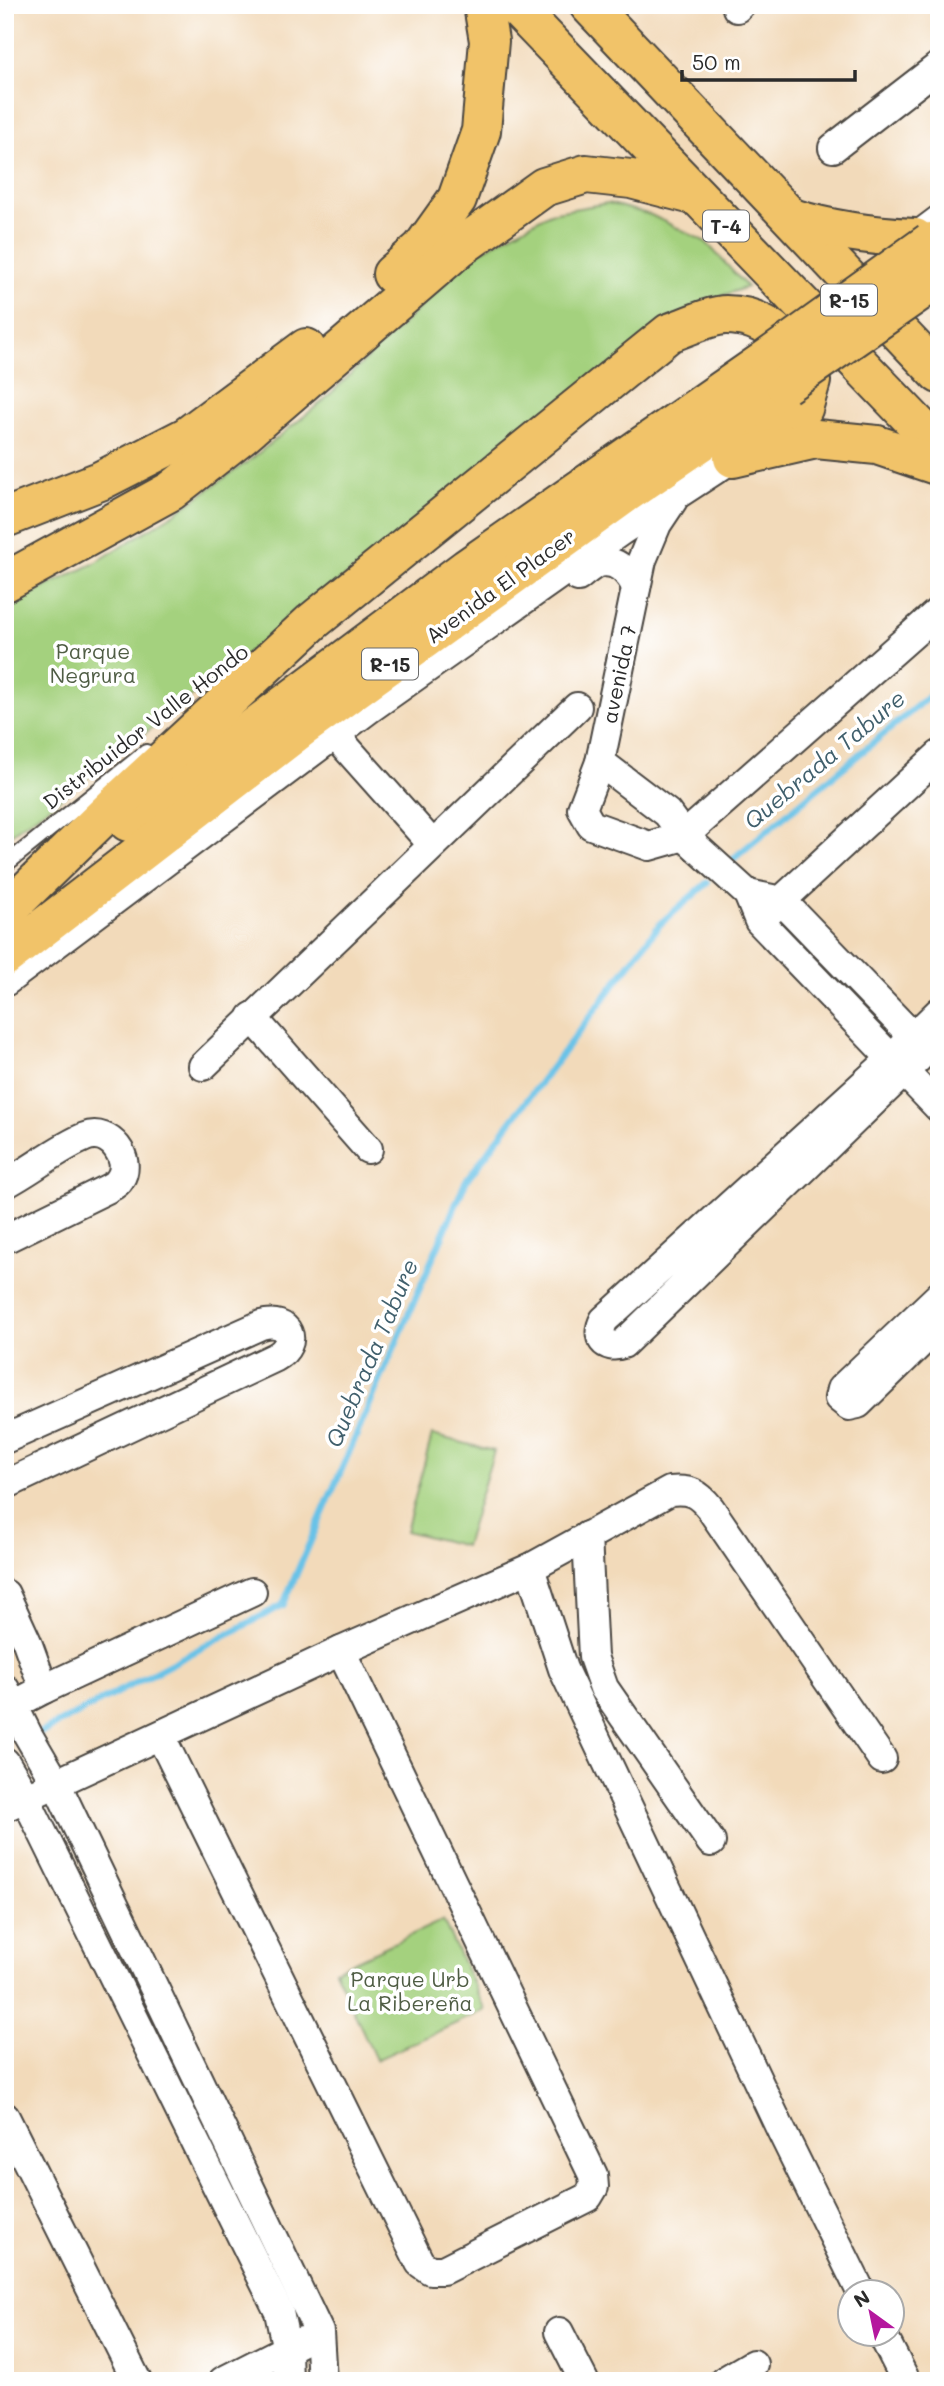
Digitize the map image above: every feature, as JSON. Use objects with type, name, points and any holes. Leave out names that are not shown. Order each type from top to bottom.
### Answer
[{"type":"main road","points":[[5,518],[100,481],[186,437],[294,359],[422,248],[457,199],[481,131],[489,41],[483,5]]},
{"type":"main road","name":"T-4","points":[[514,5],[939,447]]},
{"type":"main road","name":"T-4","points":[[589,5],[939,374]]},
{"type":"main road","points":[[5,582],[171,491],[242,435],[459,248],[544,187],[586,174],[631,179],[697,196]]},
{"type":"main road","points":[[792,218],[856,234],[932,242]]},
{"type":"main road","name":"Avenida El Placer","points":[[5,957],[303,727],[625,494],[932,242]]},
{"type":"main road","points":[[5,913],[117,803],[312,622],[669,333],[724,315],[762,321],[797,354],[811,381],[803,410],[780,433],[733,458]]},
{"type":"main road","name":"Avenida El Placer","points":[[5,913],[467,568],[776,372]]},
{"type":"main road","points":[[733,458],[816,439],[877,445],[939,466]]},
{"type":"street","points":[[833,148],[939,66]]},
{"type":"street","points":[[932,242],[906,254],[906,265],[918,286],[939,299]]},
{"type":"street","points":[[5,982],[335,735],[516,605],[733,458]]},
{"type":"street","name":"avenida 7","points":[[675,496],[657,524],[642,560],[600,762],[582,809],[591,825],[649,846],[684,836]]},
{"type":"street","points":[[516,605],[569,583],[597,564],[611,563],[625,569],[636,587]]},
{"type":"street","points":[[684,836],[939,611]]},
{"type":"street","points":[[203,1066],[577,707]]},
{"type":"street","points":[[335,735],[432,845]]},
{"type":"street","points":[[759,921],[939,755]]},
{"type":"street","points":[[600,762],[667,813],[684,836],[748,894],[759,921],[939,1108]]},
{"type":"street","points":[[748,894],[782,901],[929,1047]]},
{"type":"street","points":[[897,1065],[623,1344],[616,1346],[604,1343],[599,1329],[604,1320],[897,1065],[929,1047],[939,1012]]},
{"type":"street","points":[[252,1017],[368,1149]]},
{"type":"street","points":[[5,1184],[84,1137],[95,1134],[106,1136],[115,1145],[123,1160],[124,1170],[120,1181],[5,1239]]},
{"type":"street","points":[[939,1296],[841,1389],[839,1394],[842,1402],[849,1406],[858,1404],[939,1325]]},
{"type":"street","points":[[5,1439],[261,1325],[277,1323],[283,1325],[287,1331],[288,1345],[284,1353],[5,1485]]},
{"type":"street","points":[[17,1798],[54,1779],[161,1737],[341,1651],[530,1568],[670,1491],[687,1489],[700,1495],[882,1759]]},
{"type":"street","points":[[587,1536],[593,1657],[604,1688],[711,1842]]},
{"type":"street","points":[[530,1568],[563,1669],[781,2130],[855,2278]]},
{"type":"street","points":[[252,1592],[44,1689],[8,1700],[54,1779],[319,2332],[323,2381]]},
{"type":"street","points":[[5,1594],[27,1642],[44,1689]]},
{"type":"street","points":[[161,1737],[420,2263],[430,2270],[443,2270],[588,2197],[594,2187],[593,2175],[341,1651]]},
{"type":"street","points":[[5,1762],[17,1798],[279,2312],[288,2381]]},
{"type":"street","points":[[5,2117],[138,2381]]},
{"type":"street","points":[[223,2381],[319,2332]]},
{"type":"street","points":[[559,2332],[584,2381]]},
{"type":"street","points":[[890,2348],[906,2381]]},
{"type":"street","points":[[724,2381],[753,2364]]},
{"type":"lane","name":"Distribuidor Valle Hondo","points":[[5,865],[312,622]]},
{"type":"green space","name":"Parque Negrura","points":[[608,203],[651,215],[706,242],[747,287],[693,306],[67,794],[5,838],[5,606],[93,564],[175,513],[250,460],[323,401],[475,254],[550,213]]},
{"type":"green space","points":[[432,1435],[494,1451],[465,1546],[406,1531]]},
{"type":"green space","name":"Parque Urb La Ribereña","points":[[443,1920],[485,2010],[376,2060],[335,1970]]},
{"type":"waterway","name":"Quebrada Tabure","points":[[733,859],[939,688]]},
{"type":"waterway","name":"Quebrada Tabure","points":[[34,1736],[283,1605],[466,1181],[660,924],[707,883]]}]
